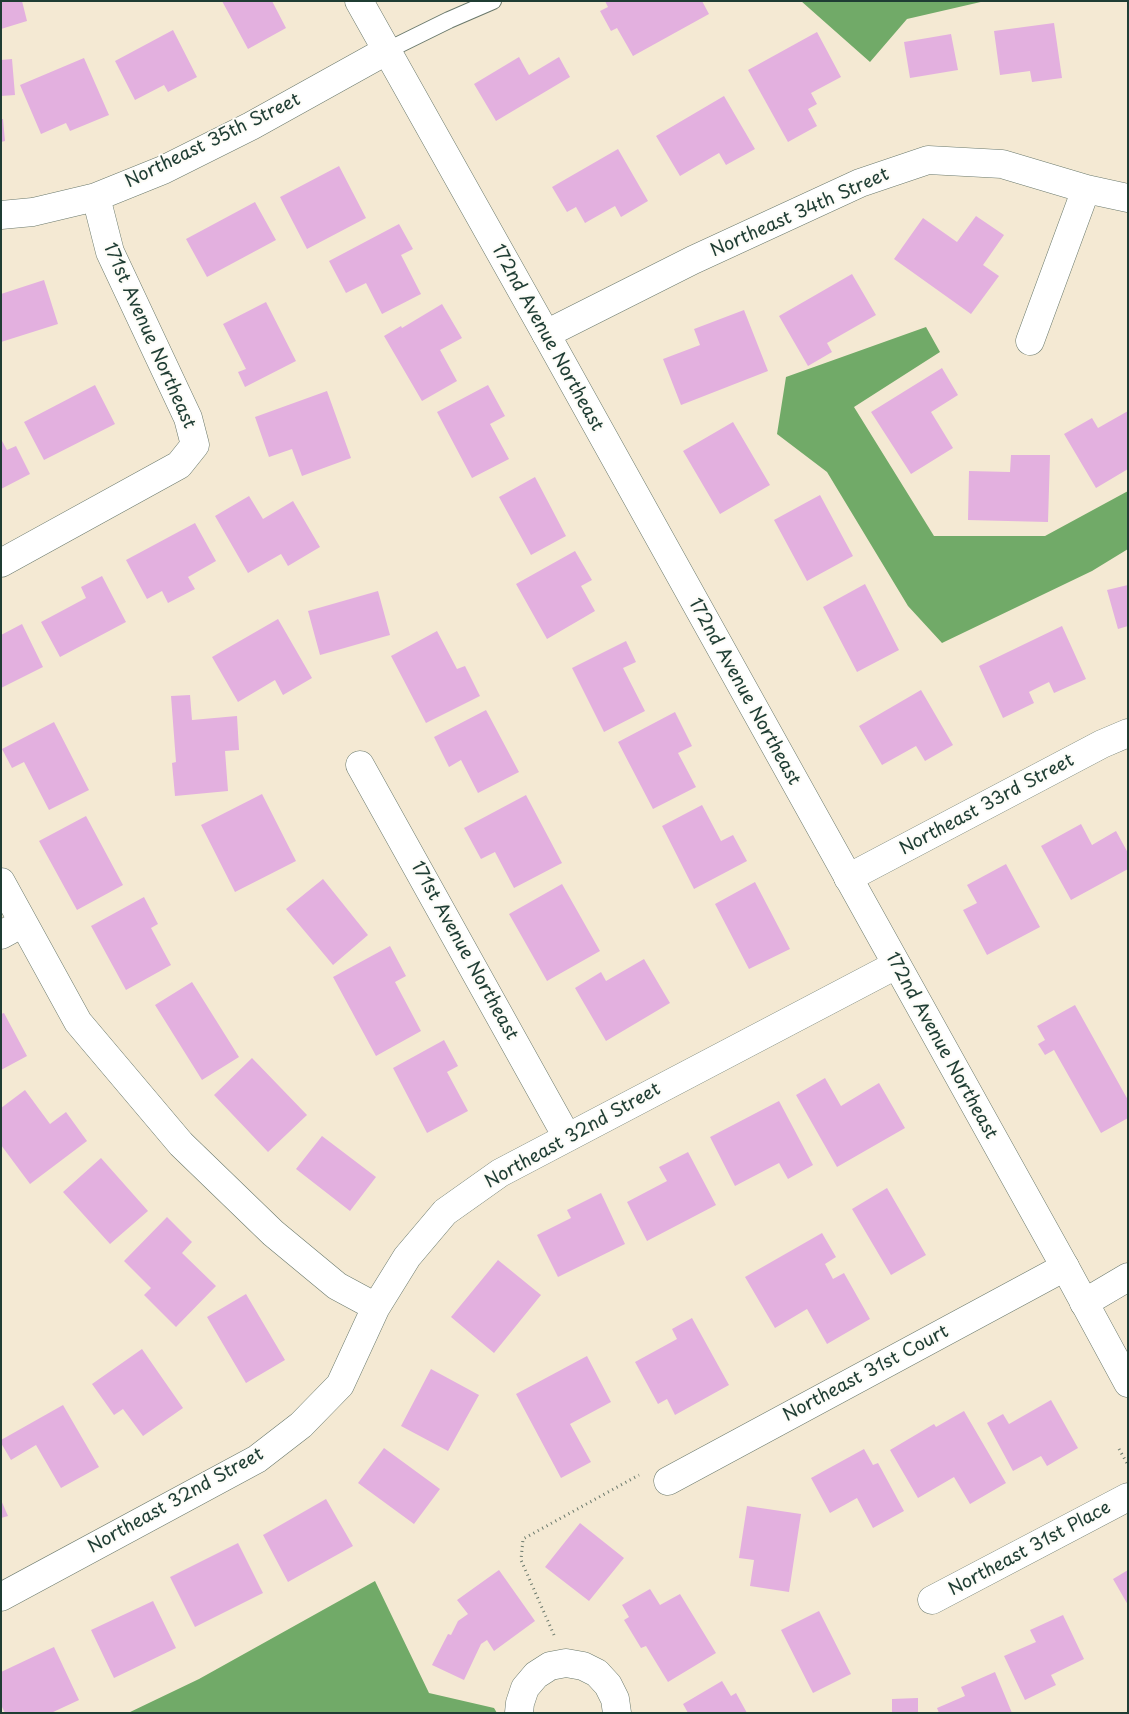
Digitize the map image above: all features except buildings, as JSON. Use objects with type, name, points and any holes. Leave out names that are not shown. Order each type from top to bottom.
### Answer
[{"type":"street","name":"172nd Avenue Northeast","points":[[359,1],[1128,1383]]},
{"type":"street","name":"Northeast 35th Street","points":[[1,215],[33,212],[96,197],[163,170],[251,126],[386,51]]},
{"type":"street","name":"Northeast 34th Street","points":[[546,334],[693,260],[860,183],[928,160],[1002,164],[1086,190],[1128,198]]},
{"type":"street","points":[[1030,341],[1086,190]]},
{"type":"street","name":"171st Avenue Northeast","points":[[1,563],[179,465],[195,445],[188,418],[110,252],[96,197]]},
{"type":"street","name":"Northeast 33rd Street","points":[[848,878],[1128,733]]},
{"type":"street","name":"171st Avenue Northeast","points":[[360,765],[567,1137]]},
{"type":"street","points":[[1,882],[12,929],[78,1022],[182,1144],[272,1234],[337,1286],[376,1307]]},
{"type":"street","name":"Northeast 32nd Street","points":[[1,1597],[257,1458],[301,1425],[340,1385],[376,1307],[407,1257],[445,1212],[500,1173],[896,965]]},
{"type":"street","name":"Northeast 31st Court","points":[[668,1481],[1065,1267]]},
{"type":"street","points":[[1084,1304],[1128,1277]]},
{"type":"street","name":"Northeast 31st Place","points":[[932,1600],[1128,1497]]},
{"type":"street","points":[[519,1713],[520,1703],[526,1688],[536,1675],[550,1666],[566,1663],[583,1666],[597,1673],[608,1685],[615,1699],[617,1713]]},
{"type":"lane","points":[[386,51],[493,1]]},
{"type":"path","points":[[1119,1449],[1128,1465]]},
{"type":"path","points":[[566,1663],[521,1560],[523,1539],[647,1471],[668,1481]]},
{"type":"green space","points":[[801,1],[985,1],[907,19],[870,62]]},
{"type":"green space","points":[[926,327],[940,352],[854,407],[934,536],[1045,536],[1128,491],[1128,549],[1092,571],[942,643],[908,606],[827,472],[777,434],[786,377]]},
{"type":"green space","points":[[375,1581],[429,1693],[494,1708],[497,1713],[128,1713],[199,1679]]}]
